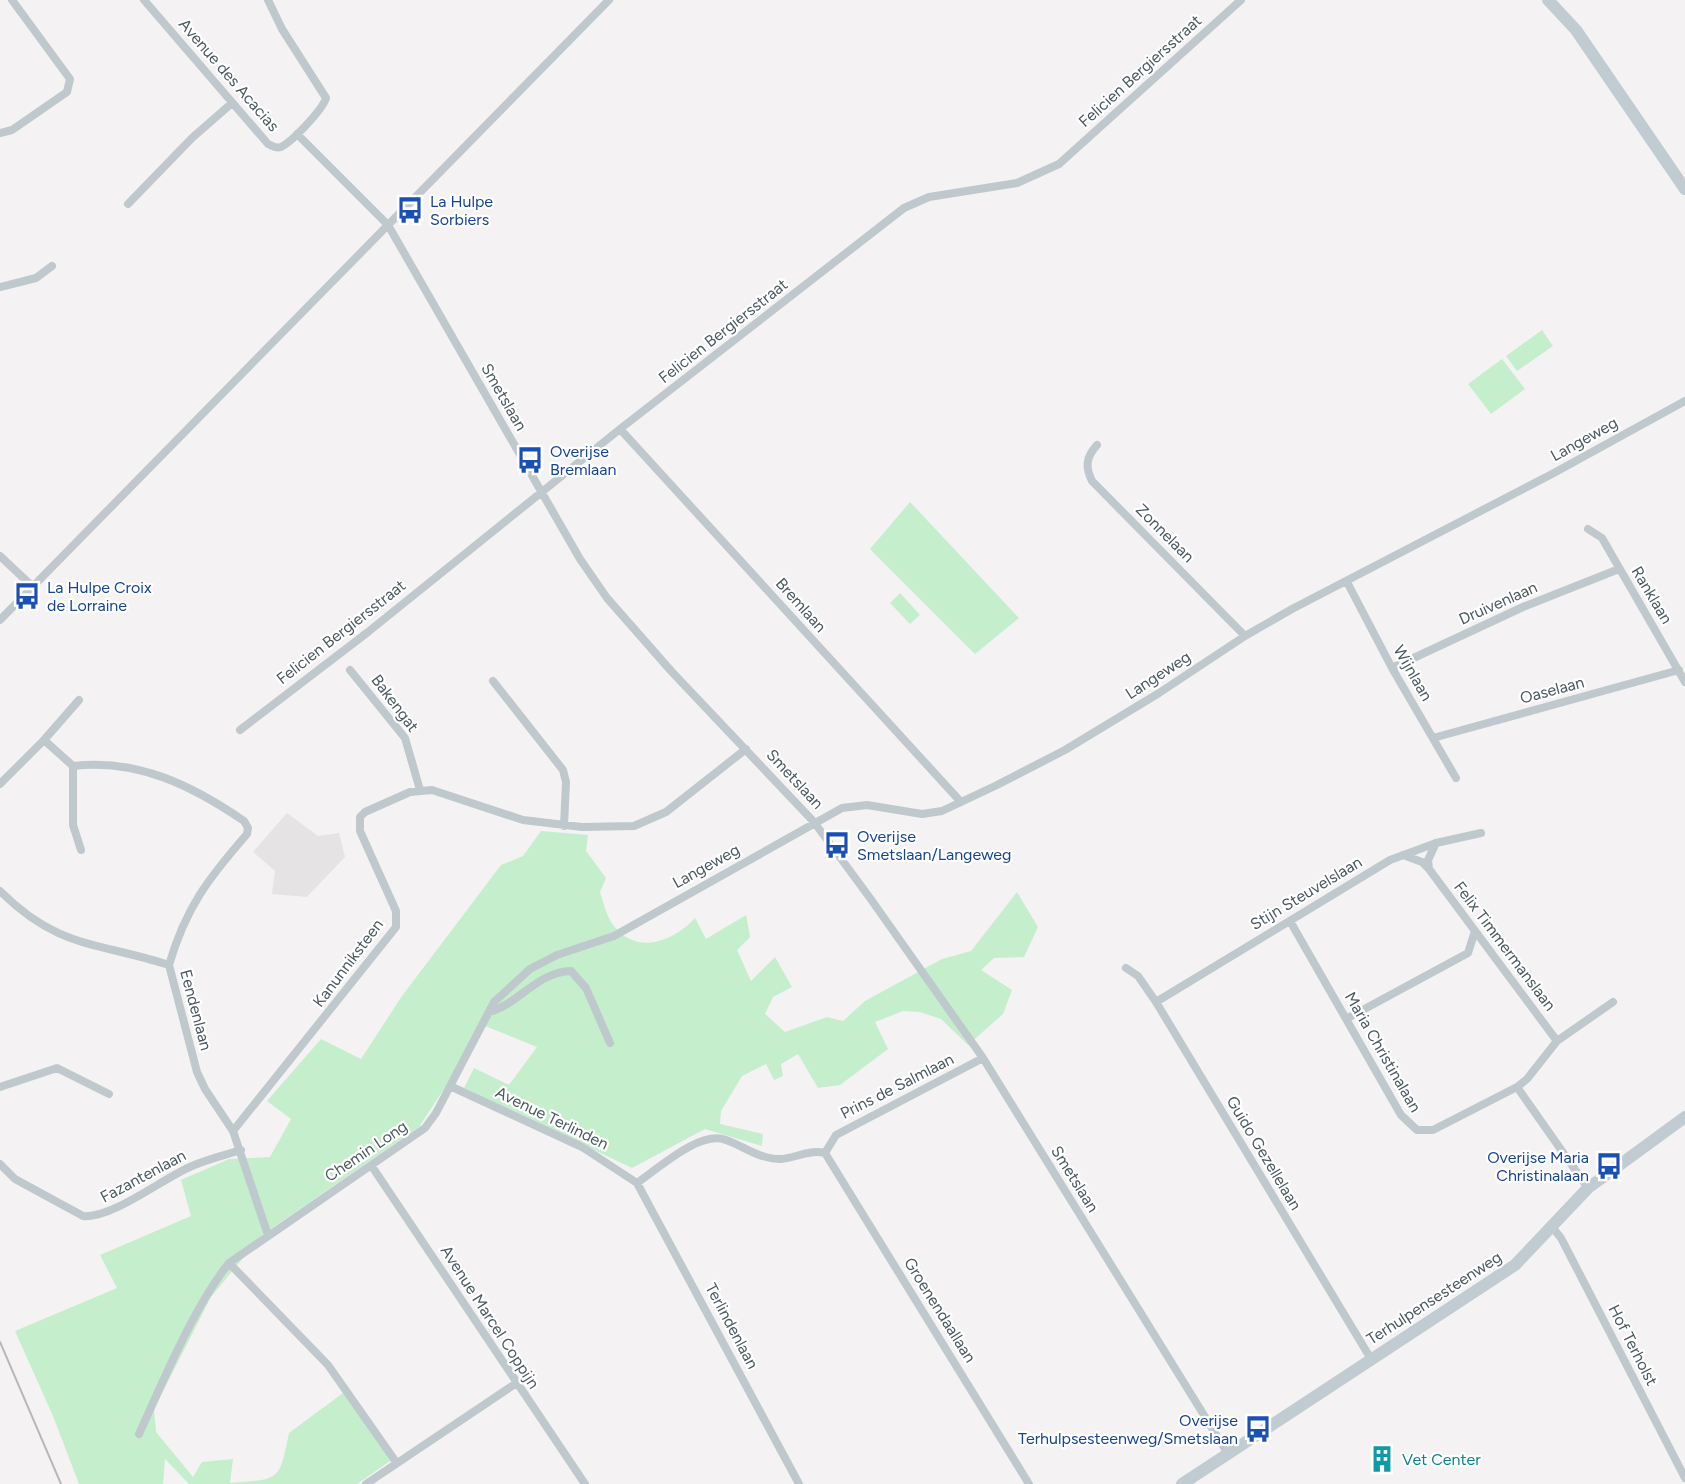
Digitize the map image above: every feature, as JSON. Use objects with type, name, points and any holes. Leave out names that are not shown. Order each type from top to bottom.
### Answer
[{"type":"main road","points":[[1548,0],[1576,30],[1685,189]]},
{"type":"main road","name":"Terhulpensesteenweg","points":[[1182,1484],[1515,1265],[1588,1188],[1685,1117]]},
{"type":"street","points":[[0,133],[12,130],[67,93],[70,86],[70,79],[12,0]]},
{"type":"street","name":"Avenue des Acacias","points":[[144,0],[268,144],[276,148],[282,147],[297,134]]},
{"type":"street","points":[[268,0],[282,30],[326,98],[297,134]]},
{"type":"street","points":[[0,620],[609,0]]},
{"type":"street","name":"Felicien Bergiersstraat","points":[[240,730],[368,632],[620,429],[904,208],[929,196],[1017,183],[1059,164],[1241,0]]},
{"type":"street","points":[[129,204],[192,138],[232,103]]},
{"type":"street","name":"Smetslaan","points":[[297,134],[388,225],[580,559],[606,598],[672,672],[814,822],[983,1058],[1228,1454]]},
{"type":"street","points":[[0,288],[36,278],[52,266]]},
{"type":"street","name":"Langeweg","points":[[636,923],[814,822],[853,806],[867,805],[922,814],[942,811],[1065,750],[1159,693],[1245,636],[1685,401]]},
{"type":"street","name":"Bremlaan","points":[[620,429],[960,801]]},
{"type":"street","name":"Zonnelaan","points":[[1097,445],[1091,451],[1086,464],[1092,481],[1245,636]]},
{"type":"street","name":"Ranklaan","points":[[1588,530],[1602,538],[1685,682]]},
{"type":"street","points":[[0,556],[33,587]]},
{"type":"street","name":"Druivenlaan","points":[[1392,668],[1523,607],[1619,569]]},
{"type":"street","name":"Wijnlaan","points":[[1347,582],[1392,668],[1456,778]]},
{"type":"street","name":"Bakengat","points":[[350,670],[405,738],[420,790]]},
{"type":"street","name":"Oaselaan","points":[[1433,738],[1678,670]]},
{"type":"street","points":[[492,681],[563,770],[566,782],[564,826]]},
{"type":"street","points":[[0,784],[44,740],[79,700]]},
{"type":"street","points":[[44,740],[73,766],[74,825],[81,850]]},
{"type":"street","name":"Kanunniksteen","points":[[233,1131],[393,933],[398,918],[396,911],[359,824],[365,812],[410,792],[420,790],[446,792],[503,815],[564,826],[614,829],[653,820],[746,749]]},
{"type":"street","points":[[73,766],[86,764],[136,769],[167,777],[225,808],[244,821],[248,828],[247,834],[208,878],[192,905],[169,964]]},
{"type":"street","name":"Stijn Steuvelslaan","points":[[1156,1002],[1403,855],[1436,843],[1481,833]]},
{"type":"street","points":[[1429,869],[1428,860],[1436,843]]},
{"type":"street","name":"Felix Timmermanslaan","points":[[1403,855],[1422,862],[1429,869],[1557,1041]]},
{"type":"street","name":"Eendenlaan","points":[[0,891],[39,924],[68,939],[169,964],[197,1072],[205,1089],[233,1131],[268,1235]]},
{"type":"street","name":"Maria Christinalaan","points":[[1290,921],[1401,1115],[1417,1130],[1432,1130],[1517,1087],[1527,1079],[1557,1041],[1613,1002]]},
{"type":"street","name":"Chemin Long","points":[[138,1434],[177,1353],[219,1276],[229,1263],[425,1128],[489,1012],[510,985],[539,963],[602,941],[636,923]]},
{"type":"street","points":[[1468,953],[1475,931]]},
{"type":"street","points":[[1346,1019],[1468,953],[1480,952],[1492,955]]},
{"type":"street","name":"Guido Gezellelaan","points":[[1126,968],[1138,976],[1156,1002],[1371,1359]]},
{"type":"street","points":[[489,1012],[498,1009],[536,982],[571,971],[586,988],[610,1043]]},
{"type":"street","name":"Prins de Salmlaan","points":[[825,1153],[836,1135],[983,1058]]},
{"type":"street","points":[[0,1086],[57,1068],[109,1094]]},
{"type":"street","name":"Avenue Terlinden","points":[[450,1086],[582,1147],[637,1183]]},
{"type":"street","points":[[1517,1087],[1588,1188]]},
{"type":"street","points":[[637,1183],[698,1141],[710,1137],[724,1139],[765,1157],[779,1159],[814,1151],[825,1153]]},
{"type":"street","name":"Fazantenlaan","points":[[0,1164],[15,1179],[83,1216],[89,1217],[105,1213],[191,1166],[241,1150]]},
{"type":"street","name":"Groenendaallaan","points":[[825,1153],[1029,1484]]},
{"type":"street","name":"Avenue Marcel Coppijn","points":[[371,1165],[515,1384],[585,1484]]},
{"type":"street","name":"Terlindenlaan","points":[[637,1183],[799,1484]]},
{"type":"street","name":"Hof Terholst","points":[[1552,1227],[1561,1238],[1685,1478]]},
{"type":"street","points":[[229,1263],[328,1365],[396,1462]]},
{"type":"street","points":[[366,1484],[515,1384]]},
{"type":"shaded area","points":[[287,813],[318,836],[339,833],[345,857],[307,897],[272,894],[275,871],[253,852]]},
{"type":"green space","points":[[1542,330],[1553,346],[1517,371],[1506,356]]},
{"type":"green space","points":[[1502,359],[1525,389],[1491,414],[1468,384]]},
{"type":"green space","points":[[910,502],[1019,618],[975,654],[870,549]]},
{"type":"green space","points":[[900,593],[920,615],[910,624],[890,603]]},
{"type":"green space","points":[[541,831],[588,835],[586,851],[606,878],[600,892],[607,914],[614,926],[633,941],[644,943],[666,939],[695,918],[706,939],[746,915],[750,937],[737,950],[751,981],[775,957],[792,987],[773,997],[765,1014],[785,1032],[827,1017],[843,1021],[865,1001],[942,959],[971,951],[1017,892],[1038,927],[1024,957],[994,958],[981,970],[1012,990],[1003,1014],[968,1045],[941,1019],[920,1012],[903,1011],[875,1022],[888,1049],[840,1085],[818,1088],[798,1054],[781,1064],[783,1076],[774,1080],[766,1064],[742,1076],[721,1111],[720,1124],[763,1134],[762,1146],[705,1129],[632,1168],[464,1088],[474,1068],[509,1085],[537,1047],[485,1026],[419,1127],[262,1235],[211,1297],[154,1409],[156,1432],[193,1477],[202,1462],[233,1459],[230,1483],[259,1480],[275,1475],[283,1461],[289,1433],[343,1393],[393,1459],[357,1484],[189,1484],[165,1459],[163,1484],[79,1484],[53,1416],[15,1331],[117,1288],[100,1255],[191,1216],[181,1180],[229,1159],[270,1157],[291,1119],[267,1101],[321,1039],[361,1059],[402,996],[501,865],[523,856]]},
{"type":"railway","points":[[0,1342],[61,1484]]},
{"type":"place","name":"La Hulpe Sorbiers","points":[[410,210]]},
{"type":"place","name":"Overijse Bremlaan","points":[[530,460]]},
{"type":"place","name":"La Hulpe Croix de Lorraine","points":[[27,596]]},
{"type":"place","name":"Overijse Smetslaan/Langeweg","points":[[837,845]]},
{"type":"place","name":"Overijse Maria Christinalaan","points":[[1609,1166]]},
{"type":"place","name":"Overijse Terhulpsesteenweg/Smetslaan","points":[[1258,1429]]},
{"type":"place","name":"Vet Center","points":[[1382,1459]]}]
